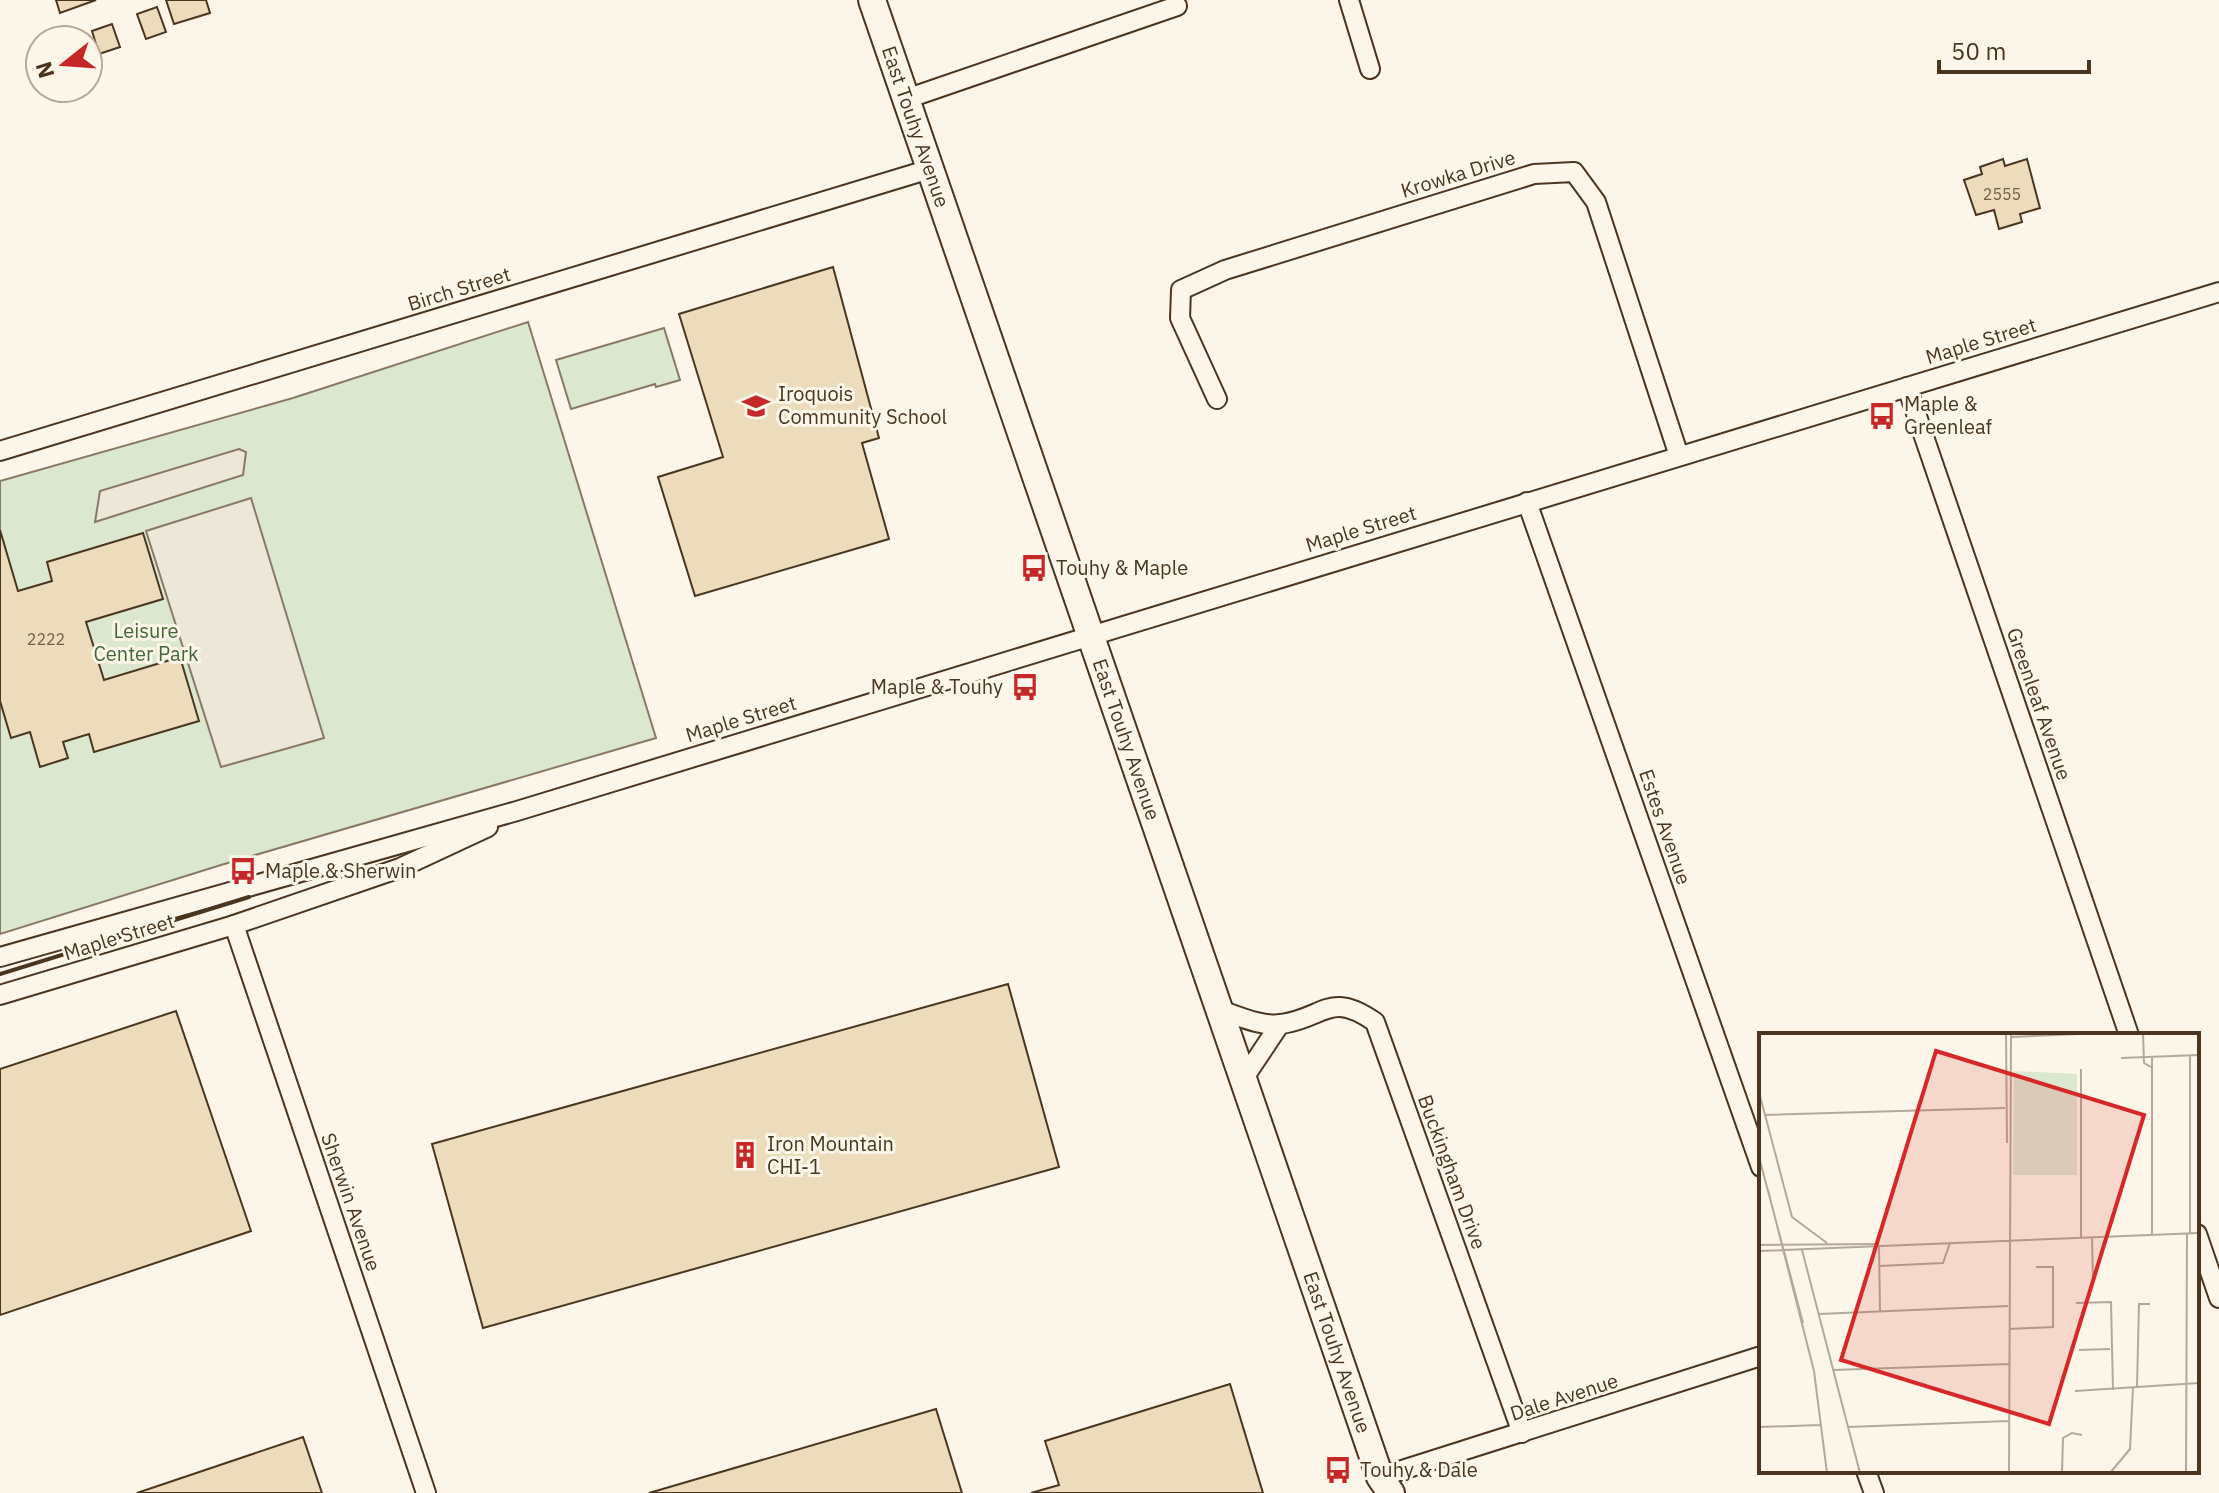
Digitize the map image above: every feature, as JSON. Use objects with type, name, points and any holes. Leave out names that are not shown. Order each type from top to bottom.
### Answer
[{"type":"main road","name":"East Touhy Avenue","points":[[872,0],[1384,1488]]},
{"type":"street","points":[[1349,0],[1370,69]]},
{"type":"street","points":[[906,99],[1177,6]]},
{"type":"street","name":"Birch Street","points":[[0,451],[930,169]]},
{"type":"street","name":"Krowka Drive","points":[[1217,399],[1180,318],[1181,290],[1225,270],[1534,174],[1574,172],[1596,202],[1679,456]]},
{"type":"street","name":"Maple Street","points":[[0,957],[517,811],[2219,292]]},
{"type":"street","name":"Greenleaf Avenue","points":[[1907,387],[2128,1033]]},
{"type":"street","name":"Estes Avenue","points":[[1527,502],[1759,1161]]},
{"type":"street","name":"Maple Street","points":[[0,995],[234,925],[400,868],[517,811]]},
{"type":"street","name":"Sherwin Avenue","points":[[234,925],[426,1493]]},
{"type":"street","name":"Buckingham Drive","points":[[1220,1010],[1280,1024],[1354,1007],[1375,1022],[1522,1433]]},
{"type":"street","points":[[1244,1078],[1280,1024]]},
{"type":"street","points":[[2199,1240],[2219,1298]]},
{"type":"street","name":"Dale Avenue","points":[[1384,1488],[1522,1433],[1759,1357]]},
{"type":"street","points":[[1867,1473],[1874,1493]]},
{"type":"green space","name":"Leisure Center Park","points":[[528,322],[656,738],[221,865],[0,934],[0,481],[293,398]]},
{"type":"green space","points":[[664,328],[680,380],[656,387],[655,384],[571,409],[556,360]]},
{"type":"shaded area","points":[[239,449],[246,452],[243,475],[95,522],[100,491]]},
{"type":"shaded area","points":[[251,498],[324,738],[221,767],[146,531]]},
{"type":"building","points":[[56,0],[96,0],[60,13]]},
{"type":"building","points":[[166,0],[206,0],[210,13],[174,24]]},
{"type":"building","points":[[157,7],[166,32],[146,39],[137,14]]},
{"type":"building","points":[[112,24],[120,47],[104,52],[104,27]]},
{"type":"building","points":[[2003,159],[2005,166],[2027,159],[2040,208],[2020,214],[2022,222],[1999,229],[1994,210],[1976,215],[1964,180],[1982,174],[1980,167]]},
{"type":"building","points":[[833,267],[879,438],[862,443],[889,539],[695,596],[658,477],[723,457],[679,314]]},
{"type":"building","points":[[0,530],[18,591],[52,581],[47,562],[143,533],[163,599],[86,622],[104,680],[180,657],[199,721],[94,752],[89,734],[63,742],[68,758],[40,767],[30,732],[11,738],[0,701]]},
{"type":"building","name":"Iron Mountain CHI-1","points":[[1008,984],[1059,1167],[483,1328],[432,1144]]},
{"type":"building","points":[[176,1011],[251,1231],[0,1315],[0,1069]]},
{"type":"building","points":[[1230,1384],[1263,1493],[1031,1493],[1059,1485],[1045,1441]]},
{"type":"building","points":[[936,1409],[962,1493],[649,1493]]},
{"type":"building","points":[[303,1437],[322,1493],[137,1493]]},
{"type":"wall","points":[[0,974],[249,897]]},
{"type":"place","name":"Iroquois Community School","points":[[756,406]]},
{"type":"place","name":"Maple & Greenleaf","points":[[1882,416]]},
{"type":"place","name":"Touhy & Maple","points":[[1034,568]]},
{"type":"place","name":"Maple & Touhy","points":[[1025,687]]},
{"type":"place","name":"Maple & Sherwin","points":[[243,871]]},
{"type":"place","name":"Iron Mountain CHI-1","points":[[745,1155]]},
{"type":"place","name":"Touhy & Dale","points":[[1338,1470]]}]
